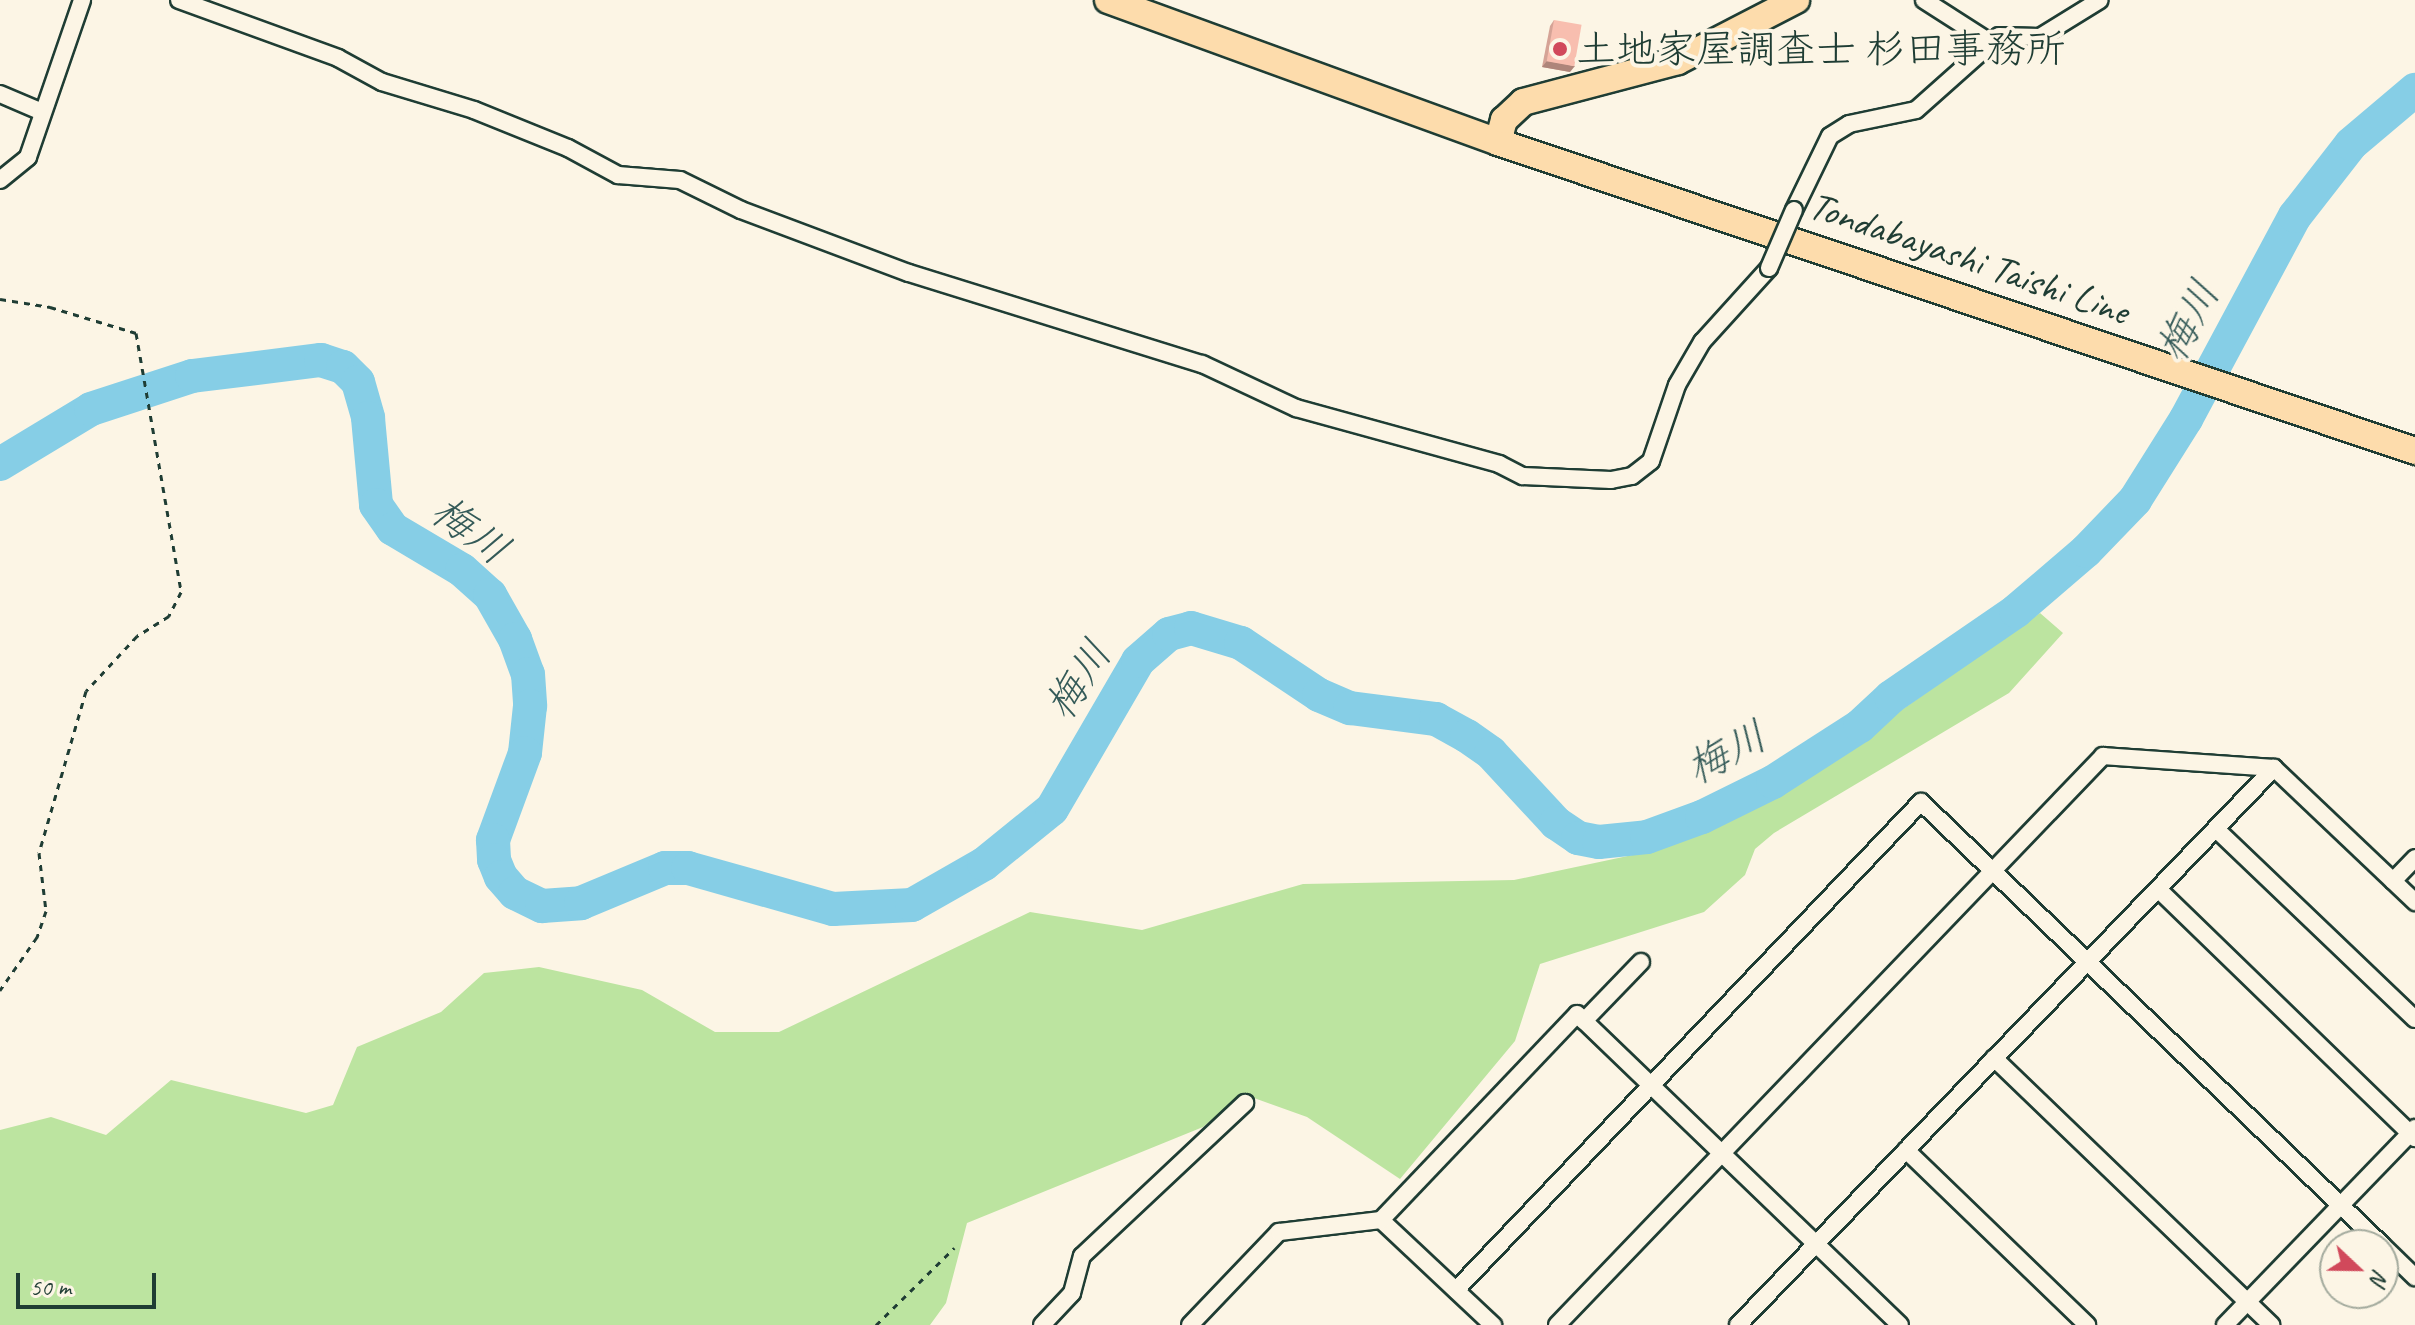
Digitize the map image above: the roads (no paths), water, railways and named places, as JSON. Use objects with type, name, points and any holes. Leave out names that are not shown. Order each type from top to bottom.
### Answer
[{"type":"main road","name":"Tondabayashi Taishi Line","points":[[1108,0],[1498,142],[2415,451]]},
{"type":"main road","points":[[1498,142],[1504,120],[1523,102],[1678,61],[1796,0]]},
{"type":"street","points":[[0,180],[28,157],[40,111],[82,0]]},
{"type":"street","points":[[179,0],[338,58],[382,82],[528,132],[618,175],[680,180],[741,210],[909,273],[1202,364],[1296,408],[1499,464],[1523,476],[1611,480],[1632,476],[1651,461],[1677,385],[1702,342],[1769,268],[1830,136],[1849,124],[1916,110],[1999,36],[2040,37],[2100,0]]},
{"type":"street","points":[[1924,0],[1991,43]]},
{"type":"street","points":[[0,94],[40,111]]},
{"type":"street","points":[[1557,1325],[2103,756],[2274,768],[2415,902]]},
{"type":"street","points":[[1738,1325],[2274,768]]},
{"type":"street","points":[[1456,1290],[1921,802],[2365,1229]]},
{"type":"street","points":[[2216,829],[2415,1019]]},
{"type":"street","points":[[2393,881],[2415,858]]},
{"type":"street","points":[[2158,889],[2413,1133],[2225,1325]]},
{"type":"street","points":[[1584,1021],[1641,962]]},
{"type":"street","points":[[1190,1325],[1279,1232],[1381,1220],[1577,1014],[1900,1325]]},
{"type":"street","points":[[1994,1058],[2271,1325]]},
{"type":"street","points":[[1042,1325],[1072,1293],[1082,1256],[1245,1103]]},
{"type":"street","points":[[1906,1150],[2087,1325]]},
{"type":"street","points":[[1381,1220],[1493,1325]]},
{"type":"street","points":[[2399,1262],[2415,1277]]},
{"type":"waterway","name":"梅川","points":[[0,464],[91,409],[192,376],[321,360],[343,367],[358,382],[368,418],[376,505],[393,529],[462,570],[490,595],[515,639],[528,674],[530,706],[525,753],[493,840],[494,860],[501,877],[515,893],[542,906],[581,903],[665,868],[688,868],[833,909],[912,905],[984,864],[1052,809],[1138,661],[1169,634],[1191,628],[1241,643],[1319,695],[1350,708],[1436,719],[1491,753],[1556,823],[1578,838],[1599,842],[1647,837],[1702,817],[1773,782],[1860,726],[1891,697],[2016,611],[2086,551],[2135,500],[2186,419],[2295,216],[2351,144],[2415,90]]},
{"type":"place","name":"土地家屋調査士 杉田事務所","points":[[1560,49]]}]
